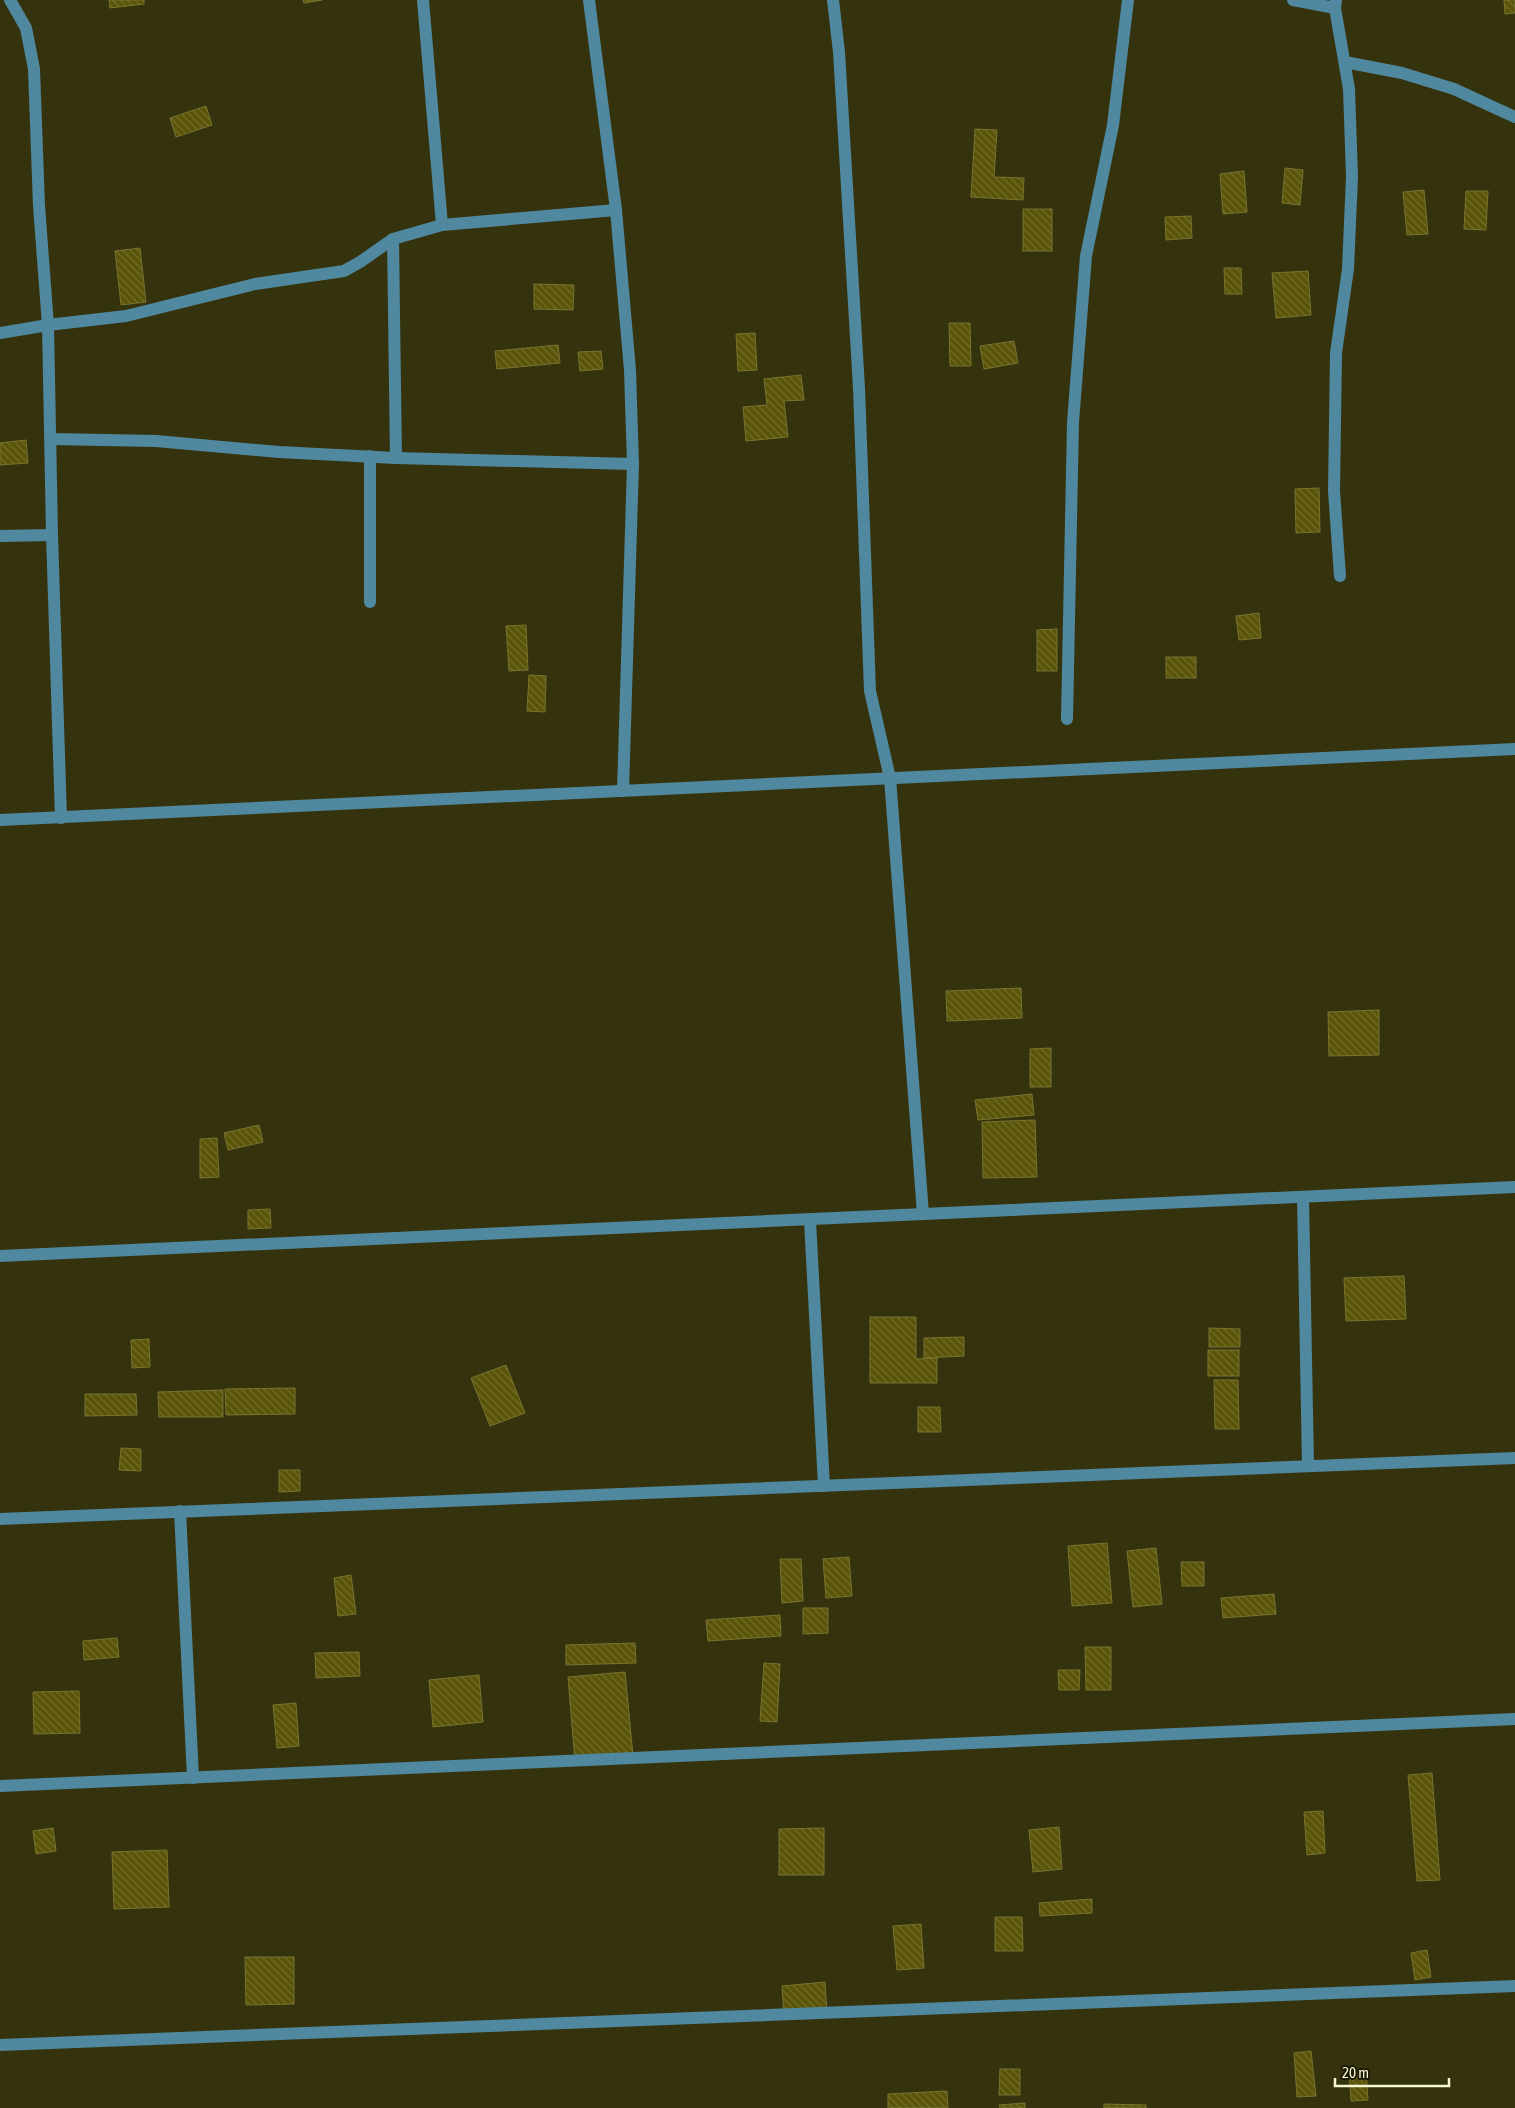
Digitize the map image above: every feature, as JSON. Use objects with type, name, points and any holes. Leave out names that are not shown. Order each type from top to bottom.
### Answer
[{"type":"street","points":[[10,0],[26,28],[34,69],[38,206],[48,325],[52,535],[61,818]]},
{"type":"street","points":[[423,0],[442,225]]},
{"type":"street","points":[[589,0],[616,210],[630,370],[633,464],[623,791]]},
{"type":"street","points":[[833,0],[839,52],[859,388],[870,691],[890,778],[923,1214]]},
{"type":"street","points":[[1067,720],[1074,422],[1086,256],[1113,125],[1128,0]]},
{"type":"street","points":[[1293,0],[1336,4],[1349,89],[1352,177],[1348,269],[1336,353],[1334,492],[1340,576]]},
{"type":"street","points":[[1345,62],[1402,73],[1454,89],[1515,117]]},
{"type":"street","points":[[0,333],[48,325],[126,316],[256,284],[344,271],[393,239],[442,225],[616,210]]},
{"type":"street","points":[[393,239],[396,458]]},
{"type":"street","points":[[51,439],[156,440],[279,452],[396,458],[633,464]]},
{"type":"street","points":[[370,456],[370,602]]},
{"type":"street","points":[[0,536],[52,535]]},
{"type":"street","points":[[0,820],[1515,749]]},
{"type":"street","points":[[0,1256],[1515,1187]]},
{"type":"street","points":[[1303,1197],[1308,1466]]},
{"type":"street","points":[[810,1220],[824,1486]]},
{"type":"street","points":[[0,1519],[1515,1458]]},
{"type":"street","points":[[180,1511],[194,1778]]},
{"type":"street","points":[[0,1786],[1515,1720]]},
{"type":"street","points":[[0,2045],[1515,1986]]},
{"type":"building","points":[[109,0],[144,0],[144,4],[110,8]]},
{"type":"building","points":[[303,0],[322,0],[304,3]]},
{"type":"building","points":[[1504,0],[1515,0],[1515,13],[1505,14]]},
{"type":"building","points":[[206,106],[212,125],[176,137],[170,118]]},
{"type":"building","points":[[975,129],[997,130],[994,177],[1024,178],[1023,200],[971,197]]},
{"type":"building","points":[[1285,168],[1303,170],[1300,205],[1282,203]]},
{"type":"building","points":[[1244,171],[1247,212],[1223,214],[1220,174]]},
{"type":"building","points":[[1424,190],[1428,234],[1407,235],[1403,192]]},
{"type":"building","points":[[1466,191],[1488,191],[1486,230],[1464,229]]},
{"type":"building","points":[[1023,209],[1052,209],[1052,251],[1023,251]]},
{"type":"building","points":[[1191,216],[1192,238],[1166,240],[1165,217]]},
{"type":"building","points":[[140,248],[146,302],[121,305],[115,251]]},
{"type":"building","points":[[1224,268],[1241,268],[1242,294],[1225,294]]},
{"type":"building","points":[[1308,271],[1311,315],[1276,318],[1272,273]]},
{"type":"building","points":[[534,284],[574,285],[573,310],[534,309]]},
{"type":"building","points":[[949,323],[970,323],[971,366],[950,366]]},
{"type":"building","points":[[755,333],[757,370],[738,371],[736,334]]},
{"type":"building","points":[[1014,341],[1018,363],[984,369],[980,346]]},
{"type":"building","points":[[558,345],[560,363],[497,369],[495,351]]},
{"type":"building","points":[[601,351],[603,369],[580,371],[578,352]]},
{"type":"building","points":[[801,375],[804,400],[784,401],[788,437],[746,441],[743,407],[767,405],[764,379]]},
{"type":"building","points":[[26,440],[28,463],[0,465],[0,443]]},
{"type":"building","points":[[1319,488],[1320,532],[1296,533],[1295,489]]},
{"type":"building","points":[[1259,613],[1261,638],[1239,640],[1236,616]]},
{"type":"building","points":[[526,625],[528,670],[509,671],[506,626]]},
{"type":"building","points":[[1057,629],[1057,671],[1037,671],[1037,630]]},
{"type":"building","points":[[1166,657],[1196,657],[1196,678],[1166,678]]},
{"type":"building","points":[[529,675],[546,676],[545,712],[527,711]]},
{"type":"building","points":[[1021,988],[1022,1018],[947,1021],[946,991]]},
{"type":"building","points":[[1379,1010],[1379,1055],[1329,1056],[1328,1012]]},
{"type":"building","points":[[1051,1048],[1051,1087],[1030,1087],[1030,1049]]},
{"type":"building","points":[[1032,1094],[1034,1115],[978,1120],[975,1100]]},
{"type":"building","points":[[1035,1120],[1037,1177],[983,1178],[982,1122]]},
{"type":"building","points":[[259,1125],[263,1142],[228,1150],[224,1133]]},
{"type":"building","points":[[217,1138],[219,1177],[200,1178],[200,1139]]},
{"type":"building","points":[[270,1209],[271,1228],[248,1229],[248,1210]]},
{"type":"building","points":[[1404,1276],[1406,1319],[1346,1321],[1344,1278]]},
{"type":"building","points":[[870,1317],[916,1317],[916,1359],[937,1358],[937,1383],[870,1383]]},
{"type":"building","points":[[1209,1328],[1240,1329],[1240,1347],[1209,1347]]},
{"type":"building","points":[[964,1337],[964,1356],[924,1358],[924,1338]]},
{"type":"building","points":[[149,1339],[150,1367],[132,1368],[131,1340]]},
{"type":"building","points":[[1208,1350],[1239,1350],[1239,1376],[1208,1376]]},
{"type":"building","points":[[506,1365],[525,1413],[490,1426],[471,1378]]},
{"type":"building","points":[[1214,1380],[1238,1380],[1239,1429],[1215,1429]]},
{"type":"building","points":[[295,1388],[295,1414],[226,1415],[225,1389]]},
{"type":"building","points":[[223,1390],[223,1417],[159,1417],[158,1392]]},
{"type":"building","points":[[85,1394],[136,1394],[137,1415],[85,1416]]},
{"type":"building","points":[[918,1407],[940,1407],[941,1432],[918,1432]]},
{"type":"building","points":[[121,1448],[141,1449],[141,1471],[119,1470]]},
{"type":"building","points":[[279,1470],[300,1470],[300,1491],[279,1492]]},
{"type":"building","points":[[1107,1543],[1112,1603],[1072,1606],[1068,1546]]},
{"type":"building","points":[[1156,1548],[1162,1604],[1133,1607],[1127,1551]]},
{"type":"building","points":[[849,1557],[852,1596],[826,1598],[823,1559]]},
{"type":"building","points":[[780,1559],[801,1559],[803,1601],[782,1603]]},
{"type":"building","points":[[1181,1562],[1204,1562],[1204,1586],[1182,1586]]},
{"type":"building","points":[[351,1575],[356,1614],[338,1616],[334,1578]]},
{"type":"building","points":[[1274,1594],[1276,1614],[1223,1618],[1221,1598]]},
{"type":"building","points":[[803,1608],[828,1608],[828,1633],[803,1634]]},
{"type":"building","points":[[780,1615],[781,1636],[708,1641],[706,1620]]},
{"type":"building","points":[[117,1638],[119,1657],[84,1660],[83,1641]]},
{"type":"building","points":[[635,1643],[636,1663],[566,1665],[566,1645]]},
{"type":"building","points":[[1085,1647],[1111,1647],[1111,1690],[1086,1690]]},
{"type":"building","points":[[359,1652],[360,1676],[316,1678],[315,1653]]},
{"type":"building","points":[[764,1663],[780,1664],[777,1722],[760,1721]]},
{"type":"building","points":[[1058,1670],[1080,1670],[1079,1690],[1059,1690]]},
{"type":"building","points":[[625,1672],[633,1756],[575,1761],[568,1677]]},
{"type":"building","points":[[479,1675],[483,1722],[433,1727],[429,1680]]},
{"type":"building","points":[[79,1691],[80,1733],[34,1734],[33,1692]]},
{"type":"building","points":[[296,1703],[299,1746],[277,1748],[273,1705]]},
{"type":"building","points":[[1432,1773],[1440,1880],[1417,1881],[1408,1775]]},
{"type":"building","points":[[1323,1811],[1325,1853],[1307,1855],[1304,1812]]},
{"type":"building","points":[[1059,1827],[1062,1869],[1033,1872],[1029,1830]]},
{"type":"building","points":[[53,1828],[56,1851],[36,1854],[33,1831]]},
{"type":"building","points":[[824,1828],[824,1875],[779,1875],[779,1829]]},
{"type":"building","points":[[167,1850],[169,1907],[114,1909],[112,1852]]},
{"type":"building","points":[[1092,1899],[1092,1913],[1040,1916],[1039,1903]]},
{"type":"building","points":[[995,1917],[1022,1917],[1023,1951],[995,1951]]},
{"type":"building","points":[[921,1924],[924,1968],[897,1970],[893,1926]]},
{"type":"building","points":[[1427,1950],[1431,1977],[1415,1980],[1411,1953]]},
{"type":"building","points":[[245,1957],[294,1957],[294,2004],[246,2005]]},
{"type":"building","points":[[825,1982],[827,2014],[784,2017],[782,1986]]},
{"type":"building","points":[[1311,2051],[1316,2096],[1297,2097],[1294,2053]]},
{"type":"building","points":[[1000,2069],[1020,2069],[1020,2095],[999,2095]]},
{"type":"building","points":[[1366,2069],[1368,2100],[1351,2101],[1349,2071]]},
{"type":"building","points":[[947,2091],[948,2108],[888,2108],[888,2094]]},
{"type":"building","points":[[1025,2103],[1025,2108],[1000,2108],[999,2105]]},
{"type":"building","points":[[1104,2104],[1146,2105],[1146,2108],[1104,2108]]}]
